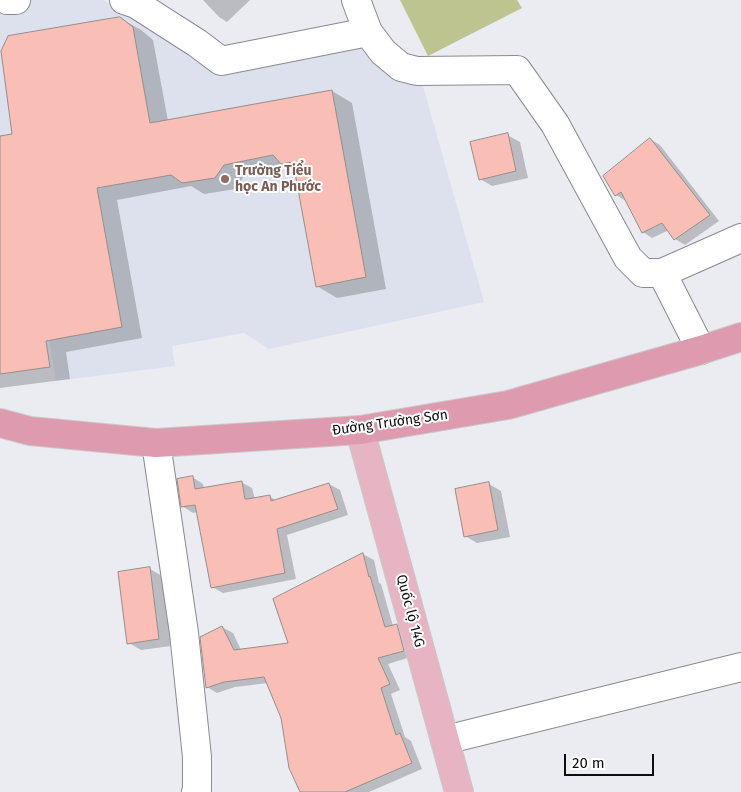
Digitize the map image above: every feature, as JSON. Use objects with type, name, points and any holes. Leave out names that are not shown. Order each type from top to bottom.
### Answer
[{"type":"highway","name":"Đường Trường Sơn","points":[[0,423],[30,430],[156,443],[360,430],[508,405],[741,337]]},
{"type":"main road","name":"Quốc lộ 14G","points":[[360,430],[459,792]]},
{"type":"street","points":[[7,0],[16,0]]},
{"type":"street","points":[[124,0],[136,4],[197,43],[221,61],[368,32]]},
{"type":"street","points":[[356,0],[368,32],[383,52],[400,66],[417,71],[516,70],[555,124],[628,258],[643,272],[662,273],[741,238]]},
{"type":"street","points":[[662,273],[701,350]]},
{"type":"street","points":[[156,443],[185,642],[197,757],[196,792]]},
{"type":"street","points":[[445,740],[741,667]]},
{"type":"shaded area","name":"Trường Tiểu học An Phước","points":[[6,0],[103,0],[222,67],[367,40],[421,79],[484,302],[269,349],[244,333],[172,346],[175,366],[56,381],[39,280],[0,285],[0,2]]},
{"type":"green space","points":[[400,0],[517,0],[522,8],[428,56]]},
{"type":"building","points":[[120,17],[133,27],[150,123],[332,90],[366,277],[316,287],[293,162],[281,164],[273,155],[224,165],[215,178],[182,183],[171,175],[97,188],[122,327],[46,341],[50,367],[0,374],[0,136],[12,134],[1,51],[8,36]]},
{"type":"building","points":[[508,133],[516,171],[479,180],[470,142]]},
{"type":"building","points":[[650,138],[710,215],[674,240],[662,223],[642,233],[621,192],[615,196],[603,176]]},
{"type":"building","points":[[193,476],[195,489],[242,481],[245,499],[270,495],[271,501],[329,483],[338,509],[277,529],[285,573],[211,588],[195,505],[181,507],[177,479]]},
{"type":"building","points":[[489,482],[498,530],[464,537],[455,489]]},
{"type":"building","points":[[363,553],[385,627],[397,624],[404,651],[378,658],[390,684],[381,688],[396,735],[400,733],[412,763],[345,792],[300,792],[289,768],[281,718],[264,677],[224,682],[206,688],[200,637],[222,626],[234,650],[288,643],[273,599]]},
{"type":"building","points":[[150,567],[159,639],[127,644],[118,572]]},
{"type":"place","name":"Trường Tiểu học An Phước","points":[[225,179]]}]
